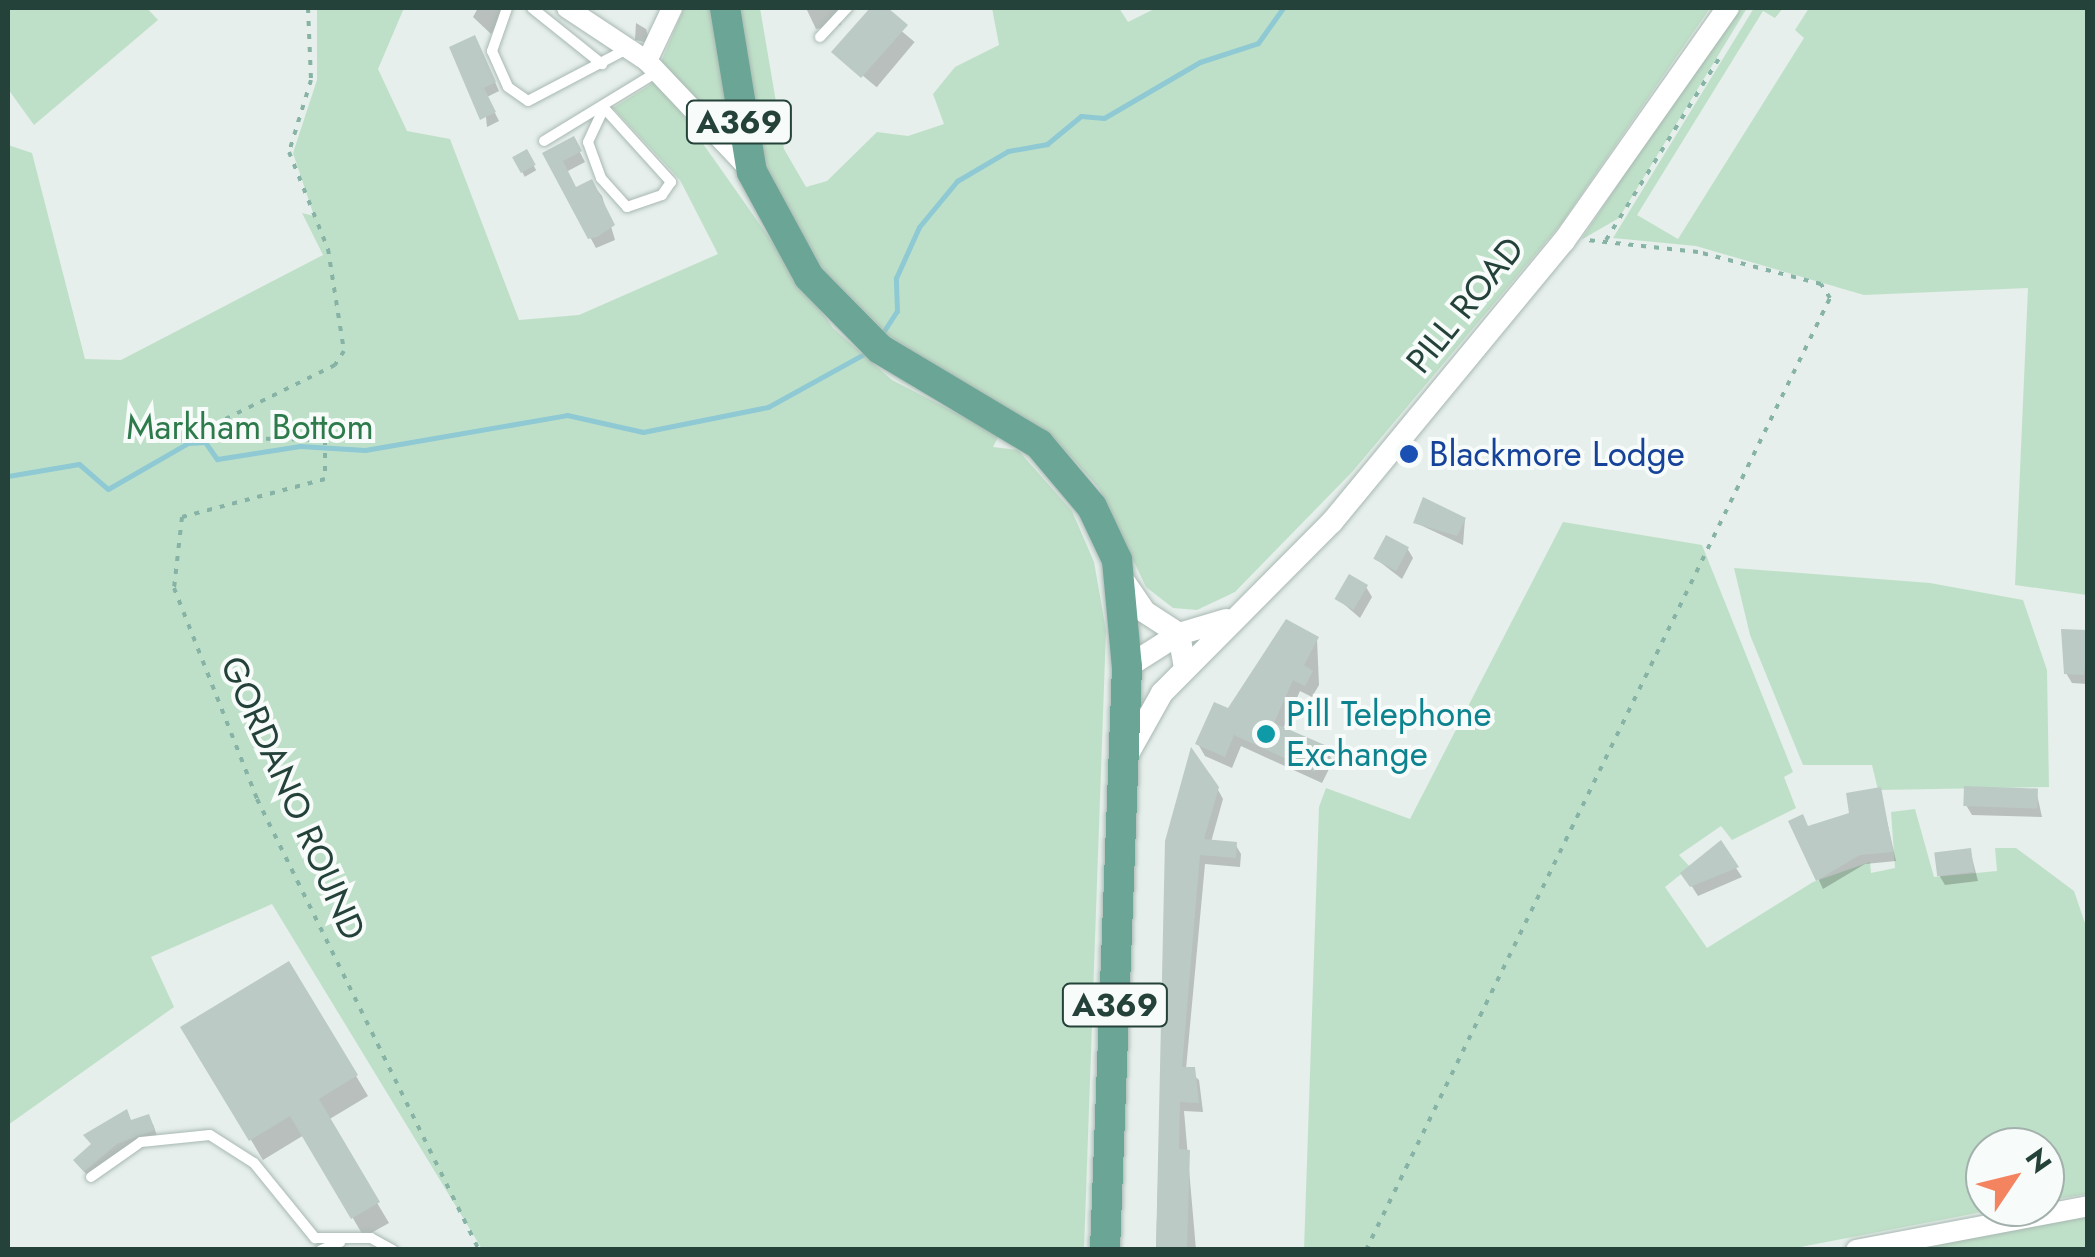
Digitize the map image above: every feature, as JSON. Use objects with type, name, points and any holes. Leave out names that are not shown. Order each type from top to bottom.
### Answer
[{"type":"main road","name":"A369","points":[[724,8],[752,172],[778,230],[862,335],[1006,422],[1070,477],[1121,577],[1127,678],[1124,761]]},
{"type":"main road","name":"PILL ROAD","points":[[1105,1250],[1124,761]]},
{"type":"street","points":[[567,8],[652,67],[752,172]]},
{"type":"street","points":[[652,67],[672,8]]},
{"type":"street","name":"PILL ROAD","points":[[1124,761],[1162,693],[1226,620],[1332,522],[1462,368],[1638,148],[1728,8]]},
{"type":"street","points":[[1121,577],[1144,612],[1179,634],[1185,667]]},
{"type":"street","name":"PILL ROAD","points":[[1127,678],[1179,634],[1226,620]]},
{"type":"street","points":[[1127,678],[1162,693]]},
{"type":"street","points":[[1856,1250],[2088,1206]]},
{"type":"lane","points":[[506,8],[492,51],[519,98],[544,98],[628,48]]},
{"type":"lane","points":[[532,8],[602,64]]},
{"type":"lane","points":[[820,37],[847,8]]},
{"type":"lane","points":[[544,141],[604,108],[652,67]]},
{"type":"lane","points":[[604,108],[671,182],[662,195],[627,207],[600,178],[588,142],[604,108]]},
{"type":"lane","points":[[90,1177],[141,1142],[210,1136],[254,1163],[301,1228],[393,1250]]},
{"type":"lane","points":[[321,1250],[351,1238]]},
{"type":"path","name":"GORDANO ROUND","points":[[308,8],[311,80],[289,152],[328,249],[344,351],[336,365],[214,425],[227,438],[324,440],[328,452],[325,479],[182,517],[174,588],[257,799],[479,1250]]},
{"type":"path","points":[[1366,1250],[1830,298],[1821,284],[1606,240],[1730,41]]},
{"type":"green space","points":[[8,8],[147,8],[158,20],[34,125],[8,89]]},
{"type":"green space","name":"Markham Bottom","points":[[317,8],[404,8],[378,69],[407,131],[450,139],[519,320],[579,315],[718,254],[680,180],[613,108],[658,80],[833,328],[892,380],[999,435],[993,447],[1018,450],[1072,511],[1094,562],[1106,630],[1084,1249],[482,1249],[272,904],[151,957],[174,1007],[8,1125],[8,145],[32,153],[85,359],[121,360],[323,255],[302,213],[314,216],[293,153],[317,80]]},
{"type":"green space","points":[[684,8],[711,8],[735,147],[660,65]]},
{"type":"green space","points":[[731,8],[760,8],[784,149],[806,187],[827,181],[877,132],[908,136],[944,124],[933,94],[955,67],[999,45],[992,8],[1119,8],[1128,22],[1156,8],[1710,8],[1561,224],[1353,471],[1235,592],[1197,610],[1173,608],[1146,587],[1099,488],[1055,439],[889,336],[821,267],[758,154]]},
{"type":"green space","points":[[1735,8],[1747,8],[1619,218],[1581,240]]},
{"type":"green space","points":[[1754,8],[1783,8],[1775,18],[1763,11],[1637,215],[1678,239],[1804,38],[1795,30],[1809,8],[2087,8],[2087,595],[2015,585],[2028,288],[1864,295],[1696,246],[1613,238]]},
{"type":"green space","points":[[1563,522],[1702,545],[1793,772],[1784,777],[1796,808],[1732,840],[1721,826],[1679,855],[1690,867],[1665,887],[1707,948],[1813,882],[1870,862],[1871,873],[1895,868],[1891,812],[1915,809],[1934,877],[1997,871],[1995,848],[2016,848],[2074,891],[2087,929],[2087,1194],[2065,1198],[2065,1127],[1965,1127],[1965,1215],[1790,1249],[1304,1250],[1319,807],[1326,788],[1410,819]]},
{"type":"green space","points":[[1734,568],[1930,583],[2023,600],[2047,670],[2049,787],[1878,790],[1872,765],[1803,765],[1750,635]]},
{"type":"green space","points":[[2087,1215],[2087,1249],[1906,1249],[2023,1227],[2065,1227],[2065,1219]]},
{"type":"building","points":[[870,8],[888,8],[908,25],[861,78],[831,52]]},
{"type":"building","points":[[475,35],[496,82],[484,88],[496,112],[480,120],[449,47]]},
{"type":"building","points":[[574,136],[582,151],[563,161],[576,187],[592,179],[615,225],[588,239],[542,153]]},
{"type":"building","points":[[527,149],[536,165],[521,173],[512,157]]},
{"type":"building","points":[[1423,497],[1466,518],[1457,536],[1413,523]]},
{"type":"building","points":[[1386,535],[1409,547],[1396,571],[1373,559]]},
{"type":"building","points":[[1349,574],[1368,585],[1354,610],[1334,599]]},
{"type":"building","points":[[1286,619],[1319,637],[1304,665],[1313,671],[1305,686],[1293,680],[1274,723],[1327,746],[1315,772],[1234,735],[1225,757],[1195,744],[1214,702],[1228,708]]},
{"type":"building","points":[[2061,629],[2088,630],[2084,675],[2064,674]]},
{"type":"building","points":[[1191,747],[1219,787],[1204,839],[1237,842],[1236,858],[1200,855],[1182,1067],[1195,1067],[1199,1103],[1180,1102],[1179,1149],[1190,1150],[1187,1250],[1156,1250],[1165,841]]},
{"type":"building","points":[[1964,786],[2038,789],[2037,809],[1963,806]]},
{"type":"building","points":[[1881,787],[1893,852],[1860,855],[1816,881],[1788,821],[1803,814],[1808,826],[1849,813],[1846,793]]},
{"type":"building","points":[[1721,840],[1739,867],[1690,887],[1680,873]]},
{"type":"building","points":[[1971,848],[1974,872],[1937,876],[1934,853]]},
{"type":"building","points":[[289,961],[358,1075],[319,1099],[380,1202],[351,1219],[290,1116],[249,1141],[180,1027]]},
{"type":"building","points":[[127,1109],[131,1120],[149,1114],[155,1130],[117,1144],[84,1172],[73,1160],[91,1144],[83,1135]]},
{"type":"waterway","points":[[880,337],[897,311],[896,278],[919,227],[957,181],[1008,151],[1047,144],[1081,116],[1104,118],[1200,62],[1258,43],[1283,8]]},
{"type":"waterway","points":[[8,476],[79,464],[108,489],[188,443],[205,442],[217,459],[300,446],[365,450],[567,415],[643,432],[768,407],[866,353]]},
{"type":"place","name":"Blackmore Lodge","points":[[1409,454]]},
{"type":"place","name":"Pill Telephone Exchange","points":[[1266,734]]}]
